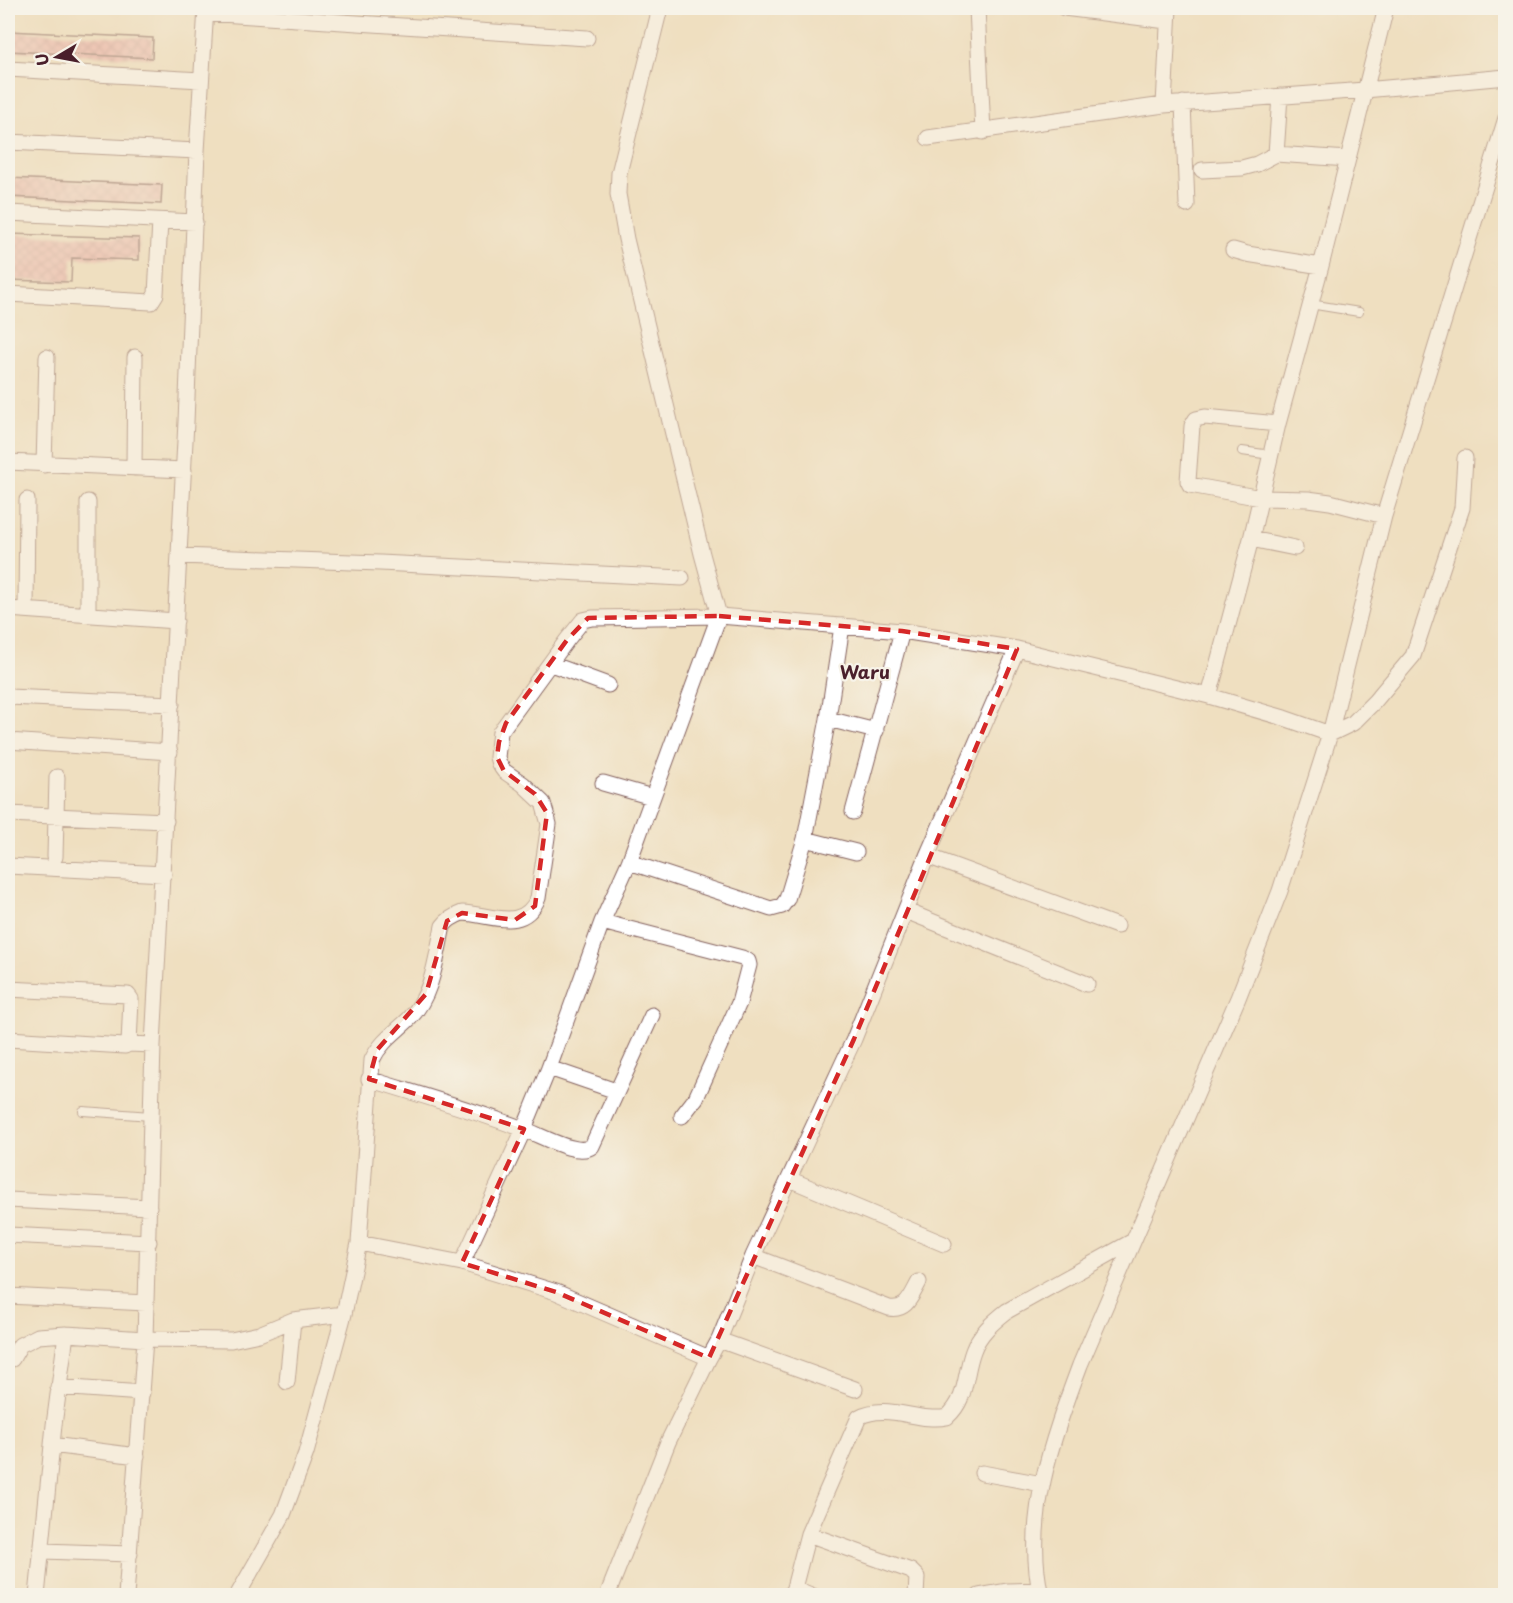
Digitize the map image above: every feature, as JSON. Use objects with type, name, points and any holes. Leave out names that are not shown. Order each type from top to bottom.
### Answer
[{"type":"street","points":[[462,1263],[524,1129],[549,1068],[602,922],[629,862],[719,616],[626,239],[618,194],[619,173],[660,8]]},
{"type":"street","points":[[977,8],[983,132]]},
{"type":"street","points":[[1064,8],[1168,14],[1164,105]]},
{"type":"street","points":[[1209,696],[1386,8]]},
{"type":"street","points":[[126,1596],[145,1339],[153,1045],[164,874],[197,151],[206,10],[587,38]]},
{"type":"street","points":[[8,69],[201,80]]},
{"type":"street","points":[[928,138],[1164,105],[1506,77]]},
{"type":"street","points":[[1275,154],[1280,96]]},
{"type":"street","points":[[1183,103],[1187,205]]},
{"type":"street","points":[[979,1596],[1008,1591],[1040,1593],[1035,1527],[1042,1484],[1064,1408],[1080,1365],[1238,998],[1281,891],[1330,734],[1384,516],[1501,146],[1506,118]]},
{"type":"street","points":[[8,142],[197,151]]},
{"type":"street","points":[[1202,170],[1242,168],[1275,154],[1348,159]]},
{"type":"street","points":[[8,213],[195,222]]},
{"type":"street","points":[[8,294],[151,302],[156,294],[160,222]]},
{"type":"street","points":[[1233,250],[1321,266]]},
{"type":"street","points":[[44,465],[47,357]]},
{"type":"street","points":[[134,468],[135,357]]},
{"type":"street","points":[[1278,424],[1205,417],[1196,419],[1192,426],[1188,481],[1190,485],[1261,498],[1330,502],[1384,516]]},
{"type":"street","points":[[237,1596],[283,1515],[306,1453],[344,1314],[359,1243],[372,1060],[385,1040],[409,1018],[426,994],[443,926],[447,921],[462,913],[515,920],[531,912],[538,898],[549,824],[547,813],[543,803],[535,794],[504,771],[498,756],[500,732],[580,624],[588,618],[719,616],[902,631],[1006,647],[1209,696],[1330,734],[1353,723],[1413,656],[1462,508],[1465,458]]},
{"type":"street","points":[[8,462],[184,470]]},
{"type":"street","points":[[26,610],[27,500]]},
{"type":"street","points":[[87,502],[88,614]]},
{"type":"street","points":[[1251,539],[1295,548]]},
{"type":"street","points":[[180,556],[682,578]]},
{"type":"street","points":[[8,609],[176,621]]},
{"type":"street","points":[[629,862],[774,909],[782,906],[787,899],[805,838],[828,719],[842,626]]},
{"type":"street","points":[[853,812],[902,631]]},
{"type":"street","points":[[610,1595],[668,1442],[719,1340],[753,1256],[854,1039],[906,911],[1006,647]]},
{"type":"street","points":[[551,664],[608,685]]},
{"type":"street","points":[[8,697],[172,704]]},
{"type":"street","points":[[828,719],[876,731]]},
{"type":"street","points":[[8,741],[170,752]]},
{"type":"street","points":[[55,857],[57,777]]},
{"type":"street","points":[[603,783],[652,797]]},
{"type":"street","points":[[8,814],[166,820]]},
{"type":"street","points":[[805,838],[856,852]]},
{"type":"street","points":[[927,856],[1117,926]]},
{"type":"street","points":[[8,866],[164,874]]},
{"type":"street","points":[[906,911],[1087,984]]},
{"type":"street","points":[[602,922],[748,961],[749,965],[739,1003],[700,1091],[682,1116]]},
{"type":"street","points":[[8,989],[128,995],[131,999],[129,1044]]},
{"type":"street","points":[[369,1079],[524,1129],[573,1149],[590,1149],[651,1015]]},
{"type":"street","points":[[8,1039],[125,1046],[129,1044],[153,1045]]},
{"type":"street","points":[[549,1068],[616,1091]]},
{"type":"street","points":[[789,1179],[944,1244]]},
{"type":"street","points":[[8,1200],[149,1207]]},
{"type":"street","points":[[8,1235],[149,1242]]},
{"type":"street","points":[[813,1596],[792,1592],[808,1534],[859,1417],[884,1411],[925,1418],[947,1417],[961,1401],[973,1352],[978,1339],[990,1324],[1007,1311],[1133,1241]]},
{"type":"street","points":[[359,1243],[462,1263],[556,1292],[709,1358]]},
{"type":"street","points":[[753,1256],[897,1310],[907,1304],[919,1282]]},
{"type":"street","points":[[8,1296],[146,1303]]},
{"type":"street","points":[[12,1359],[16,1349],[32,1338],[66,1334],[145,1339],[231,1340],[259,1334],[293,1320],[344,1314]]},
{"type":"street","points":[[287,1382],[293,1320]]},
{"type":"street","points":[[38,1596],[58,1387],[66,1334]]},
{"type":"street","points":[[719,1340],[855,1389]]},
{"type":"street","points":[[58,1387],[142,1393]]},
{"type":"street","points":[[52,1445],[137,1456]]},
{"type":"street","points":[[982,1473],[1042,1484]]},
{"type":"street","points":[[808,1534],[911,1571],[917,1577],[916,1596]]},
{"type":"street","points":[[43,1551],[130,1554]]},
{"type":"lane","points":[[1309,304],[1359,312]]},
{"type":"lane","points":[[1242,451],[1271,455]]},
{"type":"lane","points":[[83,1111],[151,1116]]},
{"type":"highlighted area","points":[[719,616],[902,631],[1017,649],[854,1039],[709,1358],[556,1292],[462,1263],[524,1129],[369,1079],[377,1050],[426,994],[447,921],[462,913],[515,920],[535,906],[547,813],[535,794],[504,771],[497,757],[499,742],[506,723],[567,640],[588,618]]},
{"type":"building","points":[[8,31],[153,38],[152,58],[8,51]]},
{"type":"building","points":[[8,178],[162,185],[161,204],[8,197]]},
{"type":"building","points":[[8,234],[139,238],[139,260],[72,258],[71,282],[8,280]]},
{"type":"district","name":"Waru","points":[[865,671]]}]
